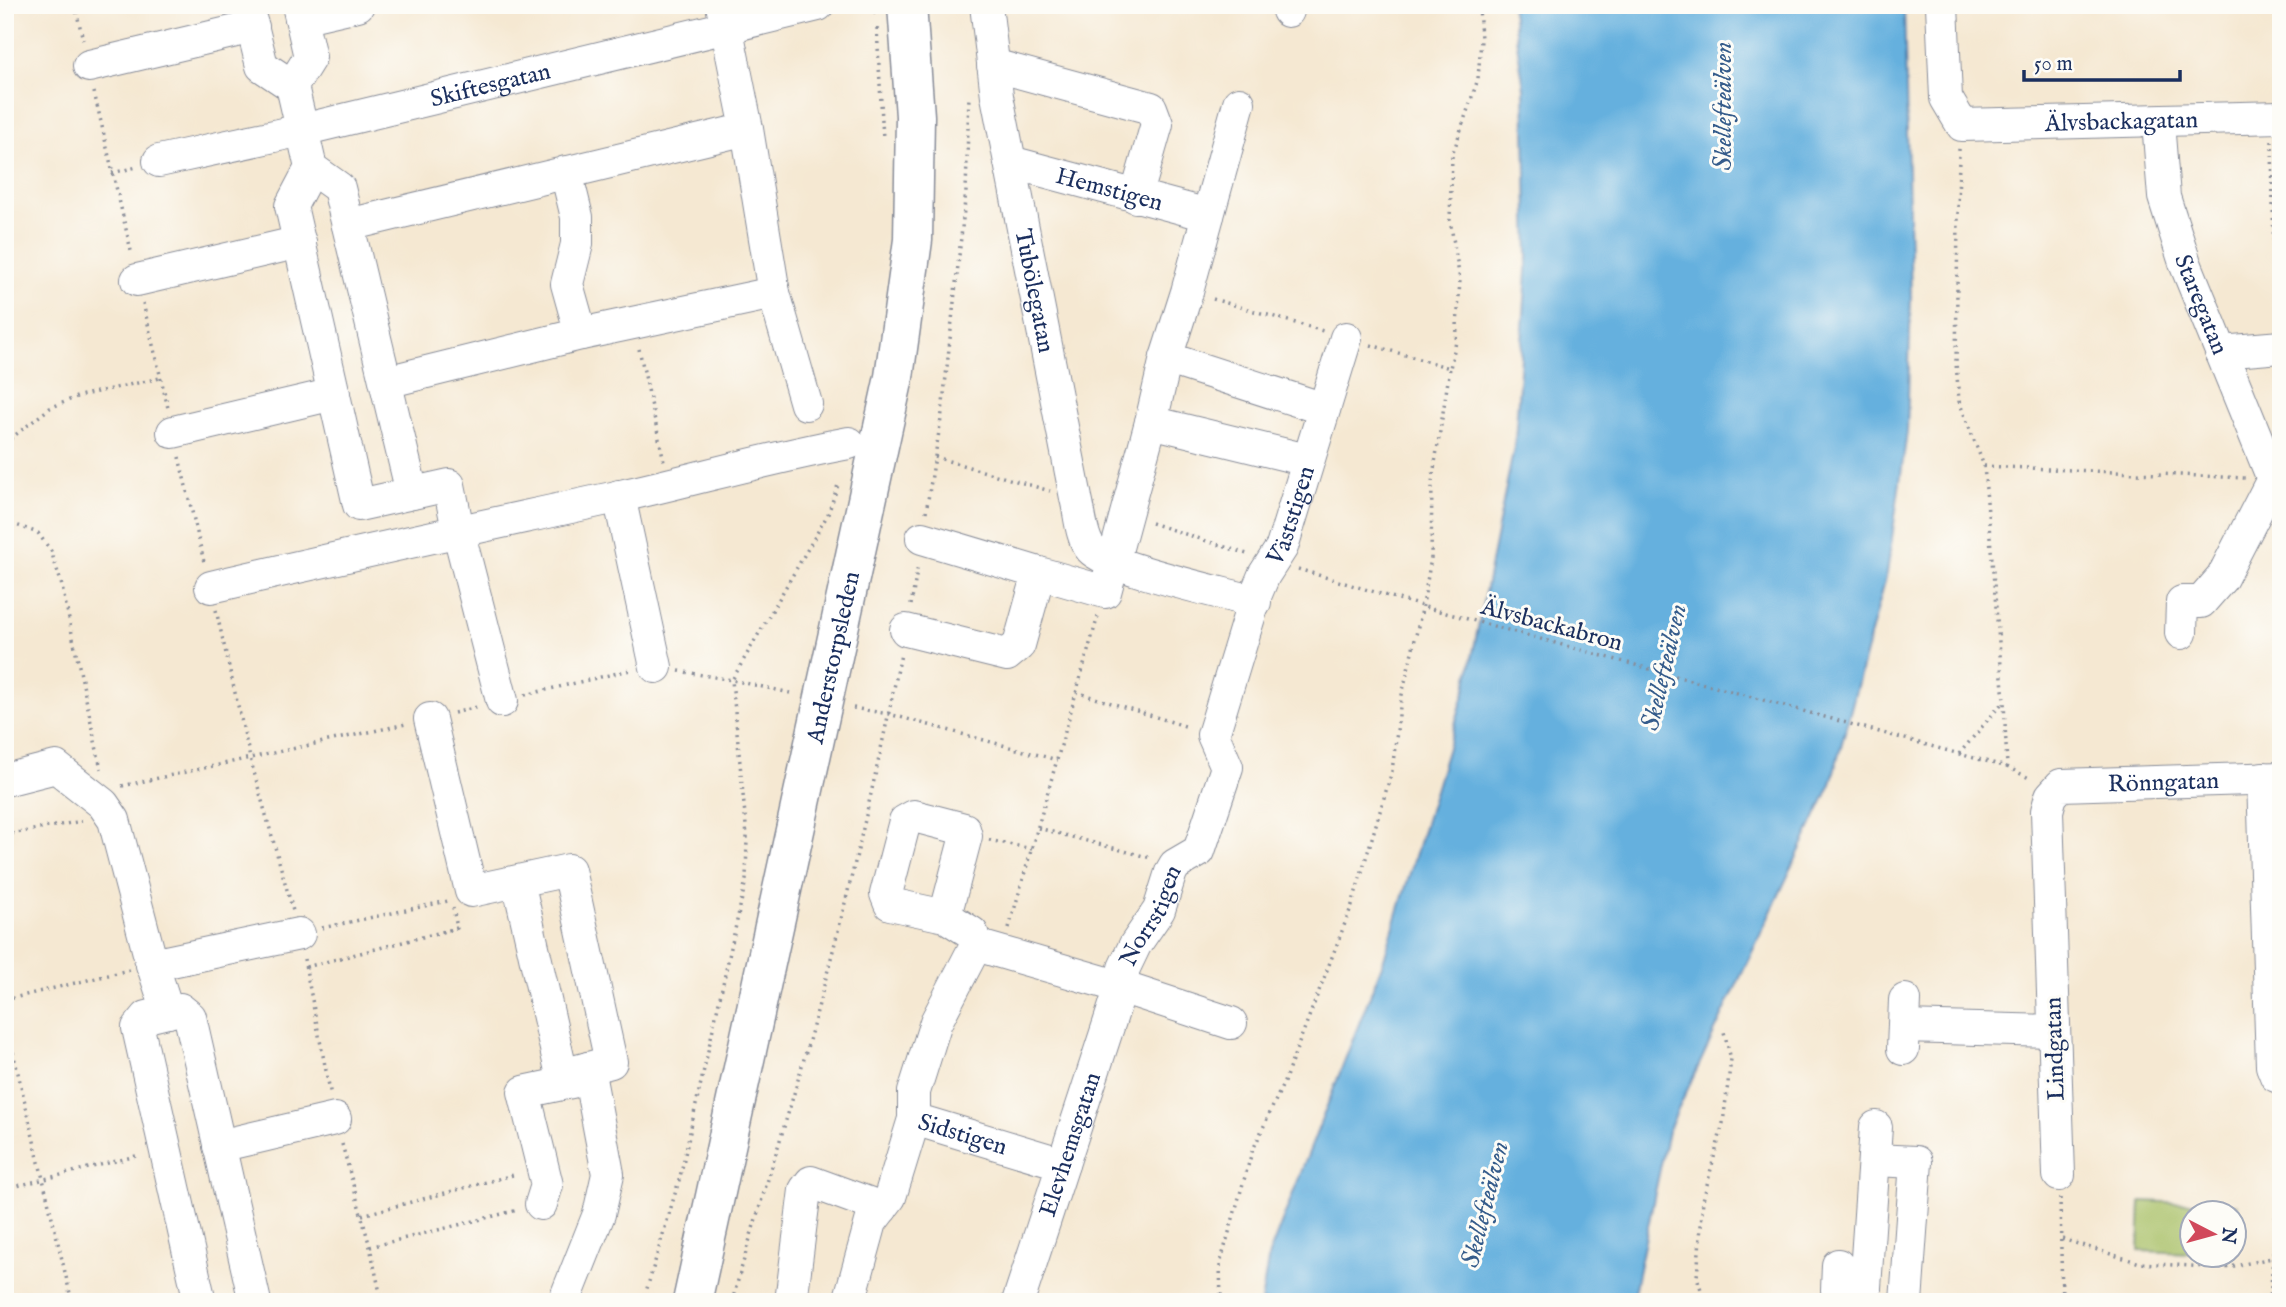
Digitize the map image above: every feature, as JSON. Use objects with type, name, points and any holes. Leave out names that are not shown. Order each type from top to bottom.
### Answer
[{"type":"main road","name":"Anderstorpsleden","points":[[692,1302],[894,377],[913,240],[915,116],[907,5]]},
{"type":"street","points":[[292,86],[310,57],[300,12],[358,5]]},
{"type":"street","name":"Skiftesgatan","points":[[159,161],[302,130],[724,16],[818,5]]},
{"type":"street","name":"Tubölegatan","points":[[986,5],[981,74],[1010,162],[1083,531],[1109,577]]},
{"type":"street","points":[[1941,5],[1946,98],[1958,132]]},
{"type":"street","points":[[89,66],[250,16],[262,66],[292,86],[302,130],[310,168],[292,206],[359,505],[449,485],[502,701]]},
{"type":"street","points":[[724,16],[747,129],[774,293],[806,404]]},
{"type":"street","points":[[981,74],[1151,108],[1157,124],[1136,197]]},
{"type":"street","points":[[1109,577],[1166,358],[1239,103]]},
{"type":"street","name":"Älvsbackagatan","points":[[1958,132],[2276,117]]},
{"type":"street","name":"Staregatan","points":[[2158,122],[2164,197],[2185,262],[2277,479]]},
{"type":"street","points":[[348,225],[747,129]]},
{"type":"street","name":"Hemstigen","points":[[1010,162],[1208,215]]},
{"type":"street","points":[[310,168],[339,188],[412,493]]},
{"type":"street","points":[[566,173],[577,217],[577,244],[567,284],[581,334]]},
{"type":"street","points":[[137,280],[300,242]]},
{"type":"street","points":[[386,382],[581,334],[774,293]]},
{"type":"street","name":"Väststigen","points":[[1252,610],[1264,575],[1282,547],[1346,338]]},
{"type":"street","points":[[2221,352],[2281,347]]},
{"type":"street","points":[[1166,358],[1324,409]]},
{"type":"street","points":[[173,432],[334,394]]},
{"type":"street","points":[[1151,422],[1307,460]]},
{"type":"street","points":[[211,587],[619,496],[778,456],[849,443]]},
{"type":"street","points":[[2181,633],[2182,602],[2201,602],[2222,578],[2277,479]]},
{"type":"street","points":[[619,496],[656,667]]},
{"type":"street","points":[[922,538],[1039,573],[1109,577],[1252,610],[1213,735]]},
{"type":"street","points":[[906,630],[1007,655],[1018,645],[1039,573]]},
{"type":"street","points":[[430,719],[467,894],[569,870],[611,1062],[589,1073],[524,1092],[547,1185],[541,1204]]},
{"type":"street","name":"Norrstigen","points":[[1121,987],[1124,968],[1135,945],[1159,910],[1175,865],[1199,851],[1227,767],[1213,735]]},
{"type":"street","points":[[5,780],[57,767],[108,789],[152,965],[168,1012]]},
{"type":"street","points":[[2272,778],[2272,1066],[2276,1076],[2281,1078]]},
{"type":"street","name":"Rönngatan","points":[[2050,796],[2061,785],[2272,778]]},
{"type":"street","name":"Lindgatan","points":[[2050,796],[2047,811],[2059,1175]]},
{"type":"street","points":[[945,916],[966,836],[964,829],[914,816],[905,821],[886,894],[890,904],[945,916],[972,933],[989,949],[1121,987],[1231,1023]]},
{"type":"street","points":[[518,881],[562,1075],[589,1073]]},
{"type":"street","points":[[152,965],[299,934]]},
{"type":"street","points":[[914,1119],[914,1091],[936,1022],[989,949]]},
{"type":"street","name":"Elevhemsgatan","points":[[1018,1302],[1121,987]]},
{"type":"street","points":[[200,1302],[138,1028],[147,1017],[180,1009],[190,1017],[255,1302]]},
{"type":"street","points":[[1904,1025],[2053,1031]]},
{"type":"street","points":[[564,1302],[599,1214],[608,1174],[589,1073]]},
{"type":"street","points":[[219,1146],[335,1119]]},
{"type":"street","name":"Sidstigen","points":[[849,1302],[871,1222],[890,1197],[914,1119],[1063,1164]]},
{"type":"street","points":[[1848,1290],[1874,1160],[1876,1128]]},
{"type":"street","points":[[1874,1160],[1916,1162],[1906,1302]]},
{"type":"street","points":[[792,1302],[805,1191],[811,1182],[882,1208]]},
{"type":"path","points":[[75,5],[250,758],[299,934],[335,1119],[362,1215],[382,1302]]},
{"type":"path","points":[[1221,1302],[1220,1264],[1252,1152],[1284,1082],[1352,905],[1391,771],[1402,699],[1431,558],[1432,482],[1457,331],[1460,280],[1450,220],[1452,156],[1478,79],[1481,40],[1479,5]]},
{"type":"path","points":[[732,1302],[753,1223],[810,1038],[863,831],[906,630],[935,457],[981,74]]},
{"type":"path","points":[[2274,264],[2276,117]]},
{"type":"path","points":[[1958,132],[1960,149],[1956,363],[1959,401],[1984,466],[2004,701],[1959,754]]},
{"type":"path","points":[[1187,292],[1450,368]]},
{"type":"path","points":[[633,323],[669,484]]},
{"type":"path","points":[[5,443],[50,408],[79,396],[160,378]]},
{"type":"path","points":[[935,457],[1076,498]]},
{"type":"path","points":[[1984,466],[2157,476],[2277,479]]},
{"type":"path","name":"Älvsbackabron","points":[[1125,515],[1435,610],[2007,767],[2004,701]]},
{"type":"path","points":[[5,521],[38,533],[51,551],[61,582],[108,789],[90,820],[5,835]]},
{"type":"path","points":[[989,949],[1032,849],[1109,577]]},
{"type":"path","points":[[643,1302],[680,1177],[746,880],[747,836],[732,680],[790,693]]},
{"type":"path","points":[[1076,692],[1213,735]]},
{"type":"path","points":[[850,707],[888,714],[1057,760]]},
{"type":"path","points":[[108,789],[250,758]]},
{"type":"path","points":[[1038,828],[1175,865]]},
{"type":"path","points":[[966,836],[1032,849]]},
{"type":"path","points":[[299,934],[467,894]]},
{"type":"path","points":[[306,967],[457,928],[452,906],[467,894]]},
{"type":"path","points":[[5,1000],[152,965]]},
{"type":"path","points":[[5,1018],[72,1302]]},
{"type":"path","points":[[1705,1302],[1697,1277],[1703,1200],[1723,1122],[1731,1059],[1723,1028]]},
{"type":"path","points":[[2270,1302],[2281,1136]]},
{"type":"path","points":[[5,1189],[165,1148]]},
{"type":"path","points":[[362,1215],[542,1167]]},
{"type":"path","points":[[2059,1175],[2063,1302]]},
{"type":"path","points":[[370,1247],[541,1204]]},
{"type":"path","points":[[2062,1239],[2140,1263],[2225,1268],[2281,1256]]},
{"type":"green space","points":[[2141,1201],[2178,1203],[2178,1252],[2139,1251]]},
{"type":"water","name":"Skellefteälven","points":[[1511,5],[1904,5],[1911,298],[1907,432],[1887,573],[1831,784],[1668,1131],[1632,1302],[1261,1302],[1269,1255],[1383,962],[1466,688],[1515,442],[1528,257],[1524,88]]}]
